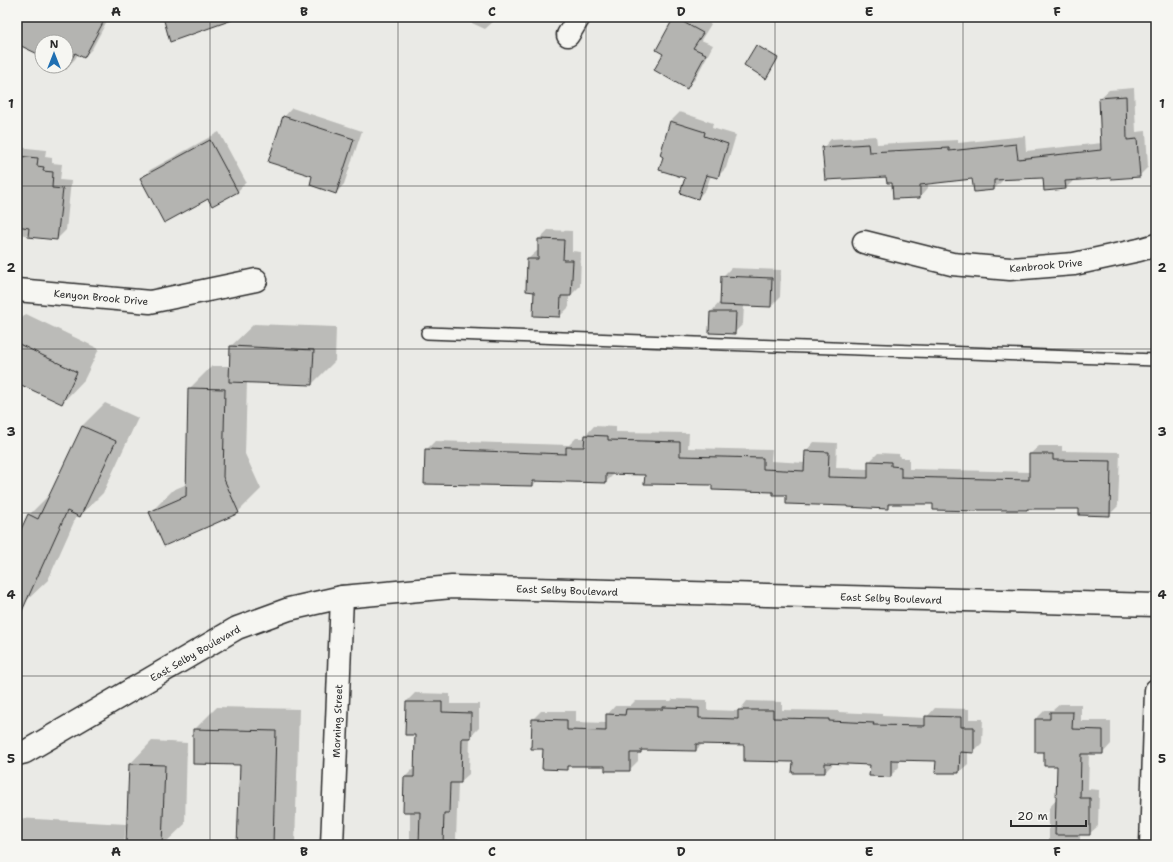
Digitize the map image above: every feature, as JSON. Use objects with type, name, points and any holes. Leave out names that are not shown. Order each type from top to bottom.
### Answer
[{"type":"street","points":[[568,35],[579,17]]},
{"type":"street","name":"Kenbrook Drive","points":[[864,242],[952,264],[1010,269],[1074,264],[1156,245]]},
{"type":"street","name":"Kenyon Brook Drive","points":[[17,290],[150,302],[256,280]]},
{"type":"street","name":"East Selby Boulevard","points":[[17,754],[25,752],[237,628],[289,609],[342,597],[452,587],[1156,605]]},
{"type":"street","name":"Morning Street","points":[[332,845],[342,597]]},
{"type":"street","points":[[1151,845],[1156,690]]},
{"type":"lane","points":[[427,332],[1156,360]]},
{"type":"building","points":[[17,17],[106,17],[84,58],[75,53],[74,55],[74,34],[34,34],[34,52],[17,44]]},
{"type":"building","points":[[163,17],[232,17],[232,20],[170,42]]},
{"type":"building","points":[[674,17],[703,33],[693,48],[706,54],[687,89],[654,70],[663,54],[656,50]]},
{"type":"building","points":[[756,45],[778,58],[766,79],[744,65]]},
{"type":"building","points":[[1126,96],[1127,140],[1137,139],[1140,177],[1065,181],[1066,189],[1044,191],[1043,178],[994,180],[994,190],[974,192],[972,179],[920,185],[920,198],[893,199],[892,183],[887,183],[886,177],[825,180],[822,147],[868,144],[869,152],[949,148],[949,151],[1016,144],[1018,159],[1101,150],[1099,98]]},
{"type":"building","points":[[283,116],[354,139],[336,194],[310,185],[312,176],[268,162]]},
{"type":"building","points":[[670,121],[705,132],[704,136],[728,144],[718,178],[706,175],[698,199],[680,193],[685,178],[659,170],[663,157],[660,155]]},
{"type":"building","points":[[210,140],[238,192],[212,206],[208,199],[164,223],[140,178]]},
{"type":"building","points":[[17,156],[38,158],[37,166],[44,167],[43,171],[53,172],[52,188],[63,189],[57,240],[28,237],[29,228],[17,226]]},
{"type":"building","points":[[538,239],[564,240],[563,260],[573,260],[571,296],[561,296],[560,317],[533,316],[534,292],[526,291],[527,259],[538,259]]},
{"type":"building","points":[[721,276],[772,278],[771,307],[720,305]]},
{"type":"building","points":[[710,312],[736,312],[735,334],[709,333]]},
{"type":"building","points":[[17,343],[77,372],[62,404],[17,383]]},
{"type":"building","points":[[230,346],[314,350],[312,385],[229,382]]},
{"type":"building","points":[[188,388],[225,389],[223,477],[239,513],[164,546],[149,512],[186,496]]},
{"type":"building","points":[[82,426],[116,441],[80,517],[67,511],[17,622],[17,538],[28,514],[38,519]]},
{"type":"building","points":[[585,435],[608,436],[608,440],[680,442],[680,456],[763,458],[763,469],[804,471],[805,451],[829,452],[828,477],[868,478],[868,461],[891,462],[891,466],[901,467],[901,477],[1029,480],[1029,454],[1053,454],[1053,460],[1111,461],[1110,516],[1079,515],[1079,509],[977,511],[933,510],[933,504],[888,504],[888,509],[786,504],[786,495],[773,495],[773,492],[712,490],[712,485],[644,484],[645,475],[606,474],[606,483],[533,481],[533,486],[424,484],[425,449],[566,454],[566,447],[584,447]]},
{"type":"building","points":[[406,702],[442,702],[442,712],[471,713],[471,738],[462,738],[461,783],[450,783],[449,813],[444,813],[443,845],[419,845],[420,812],[403,812],[404,777],[414,777],[415,735],[405,735]]},
{"type":"building","points":[[663,707],[699,708],[699,718],[738,719],[738,710],[773,710],[773,718],[829,719],[829,721],[874,723],[873,725],[925,726],[925,716],[961,717],[961,727],[974,727],[974,753],[960,752],[959,773],[935,773],[936,761],[891,760],[891,777],[869,776],[870,765],[825,763],[825,773],[792,773],[793,762],[744,761],[744,745],[696,744],[696,751],[641,750],[641,753],[630,753],[630,771],[605,771],[605,766],[567,766],[567,770],[542,769],[543,749],[531,749],[532,719],[567,720],[567,730],[606,731],[606,714],[625,715],[626,709],[663,709]]},
{"type":"building","points":[[1050,712],[1073,712],[1072,729],[1103,730],[1103,754],[1081,754],[1080,798],[1090,798],[1090,835],[1055,835],[1057,766],[1044,766],[1044,752],[1035,752],[1035,719],[1050,719]]},
{"type":"building","points":[[193,729],[276,731],[273,845],[237,845],[240,765],[193,764]]},
{"type":"building","points":[[129,764],[165,765],[162,845],[126,845]]}]
